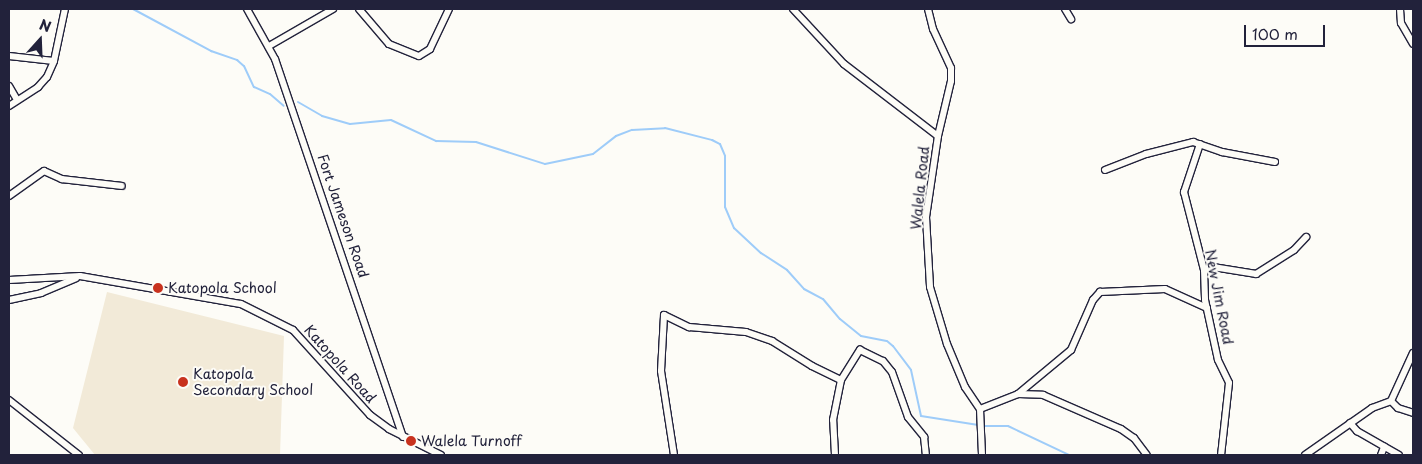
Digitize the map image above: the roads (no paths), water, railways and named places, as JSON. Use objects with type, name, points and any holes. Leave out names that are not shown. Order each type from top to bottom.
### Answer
[{"type":"street","points":[[9,106],[38,87],[54,61],[65,9]]},
{"type":"street","name":"Fort Jameson Road","points":[[247,9],[269,46],[332,222],[403,437]]},
{"type":"street","points":[[269,46],[333,9]]},
{"type":"street","points":[[359,9],[388,44],[419,56],[430,49],[449,9]]},
{"type":"street","name":"Walela Road","points":[[793,9],[844,64],[938,136],[926,217],[930,287],[947,344],[965,387],[980,408]]},
{"type":"street","points":[[928,9],[933,29],[951,68],[951,81],[938,136]]},
{"type":"street","points":[[1065,9],[1071,19]]},
{"type":"street","points":[[1393,9],[1399,12],[1413,44]]},
{"type":"street","points":[[9,56],[54,61]]},
{"type":"street","points":[[9,86],[17,100]]},
{"type":"street","points":[[1106,170],[1174,146],[1200,144],[1222,152],[1275,162]]},
{"type":"street","name":"New Jim Road","points":[[1200,144],[1184,192],[1204,270],[1207,308],[1218,360],[1229,383],[1221,455]]},
{"type":"street","points":[[9,196],[44,171],[62,179],[122,186]]},
{"type":"street","points":[[1204,270],[1213,267],[1256,274],[1294,250],[1306,237]]},
{"type":"street","points":[[9,300],[41,293],[80,276]]},
{"type":"street","name":"Katopola Road","points":[[9,280],[80,276],[221,300],[266,315],[293,330],[370,416],[403,437],[441,455]]},
{"type":"street","points":[[982,455],[980,408],[1018,394],[1071,350],[1093,300],[1100,292],[1165,289],[1207,308]]},
{"type":"street","points":[[674,455],[661,371],[664,315],[689,327],[746,332],[772,341],[812,366],[841,380]]},
{"type":"street","points":[[835,455],[833,420],[841,380],[860,350],[883,361],[892,372],[908,418],[924,437],[926,455]]},
{"type":"street","points":[[1305,455],[1372,408],[1391,402],[1413,352]]},
{"type":"street","points":[[1018,394],[1043,396],[1107,421],[1134,438],[1147,455]]},
{"type":"street","points":[[9,400],[78,454]]},
{"type":"street","points":[[1391,402],[1398,408],[1413,414]]},
{"type":"street","points":[[1350,423],[1356,431],[1399,455]]},
{"type":"street","points":[[1381,455],[1384,448]]},
{"type":"street","points":[[69,455],[78,454]]},
{"type":"waterway","points":[[133,9],[211,51],[237,60],[244,66],[254,87],[270,94],[284,106]]},
{"type":"waterway","points":[[298,102],[322,116],[350,124],[391,120],[436,141],[476,142],[545,164],[593,154],[616,136],[632,130],[665,128],[712,140],[720,144],[725,156],[725,207],[734,228],[761,253],[787,270],[804,289],[823,299],[840,319],[861,336],[887,341],[893,346],[911,370],[921,416],[978,425]]},
{"type":"waterway","points":[[984,426],[1008,426],[1069,455]]},
{"type":"place","name":"Katopola School","points":[[158,288]]},
{"type":"place","name":"Katopola Secondary School","points":[[183,382]]},
{"type":"place","name":"Walela Turnoff","points":[[411,441]]}]
